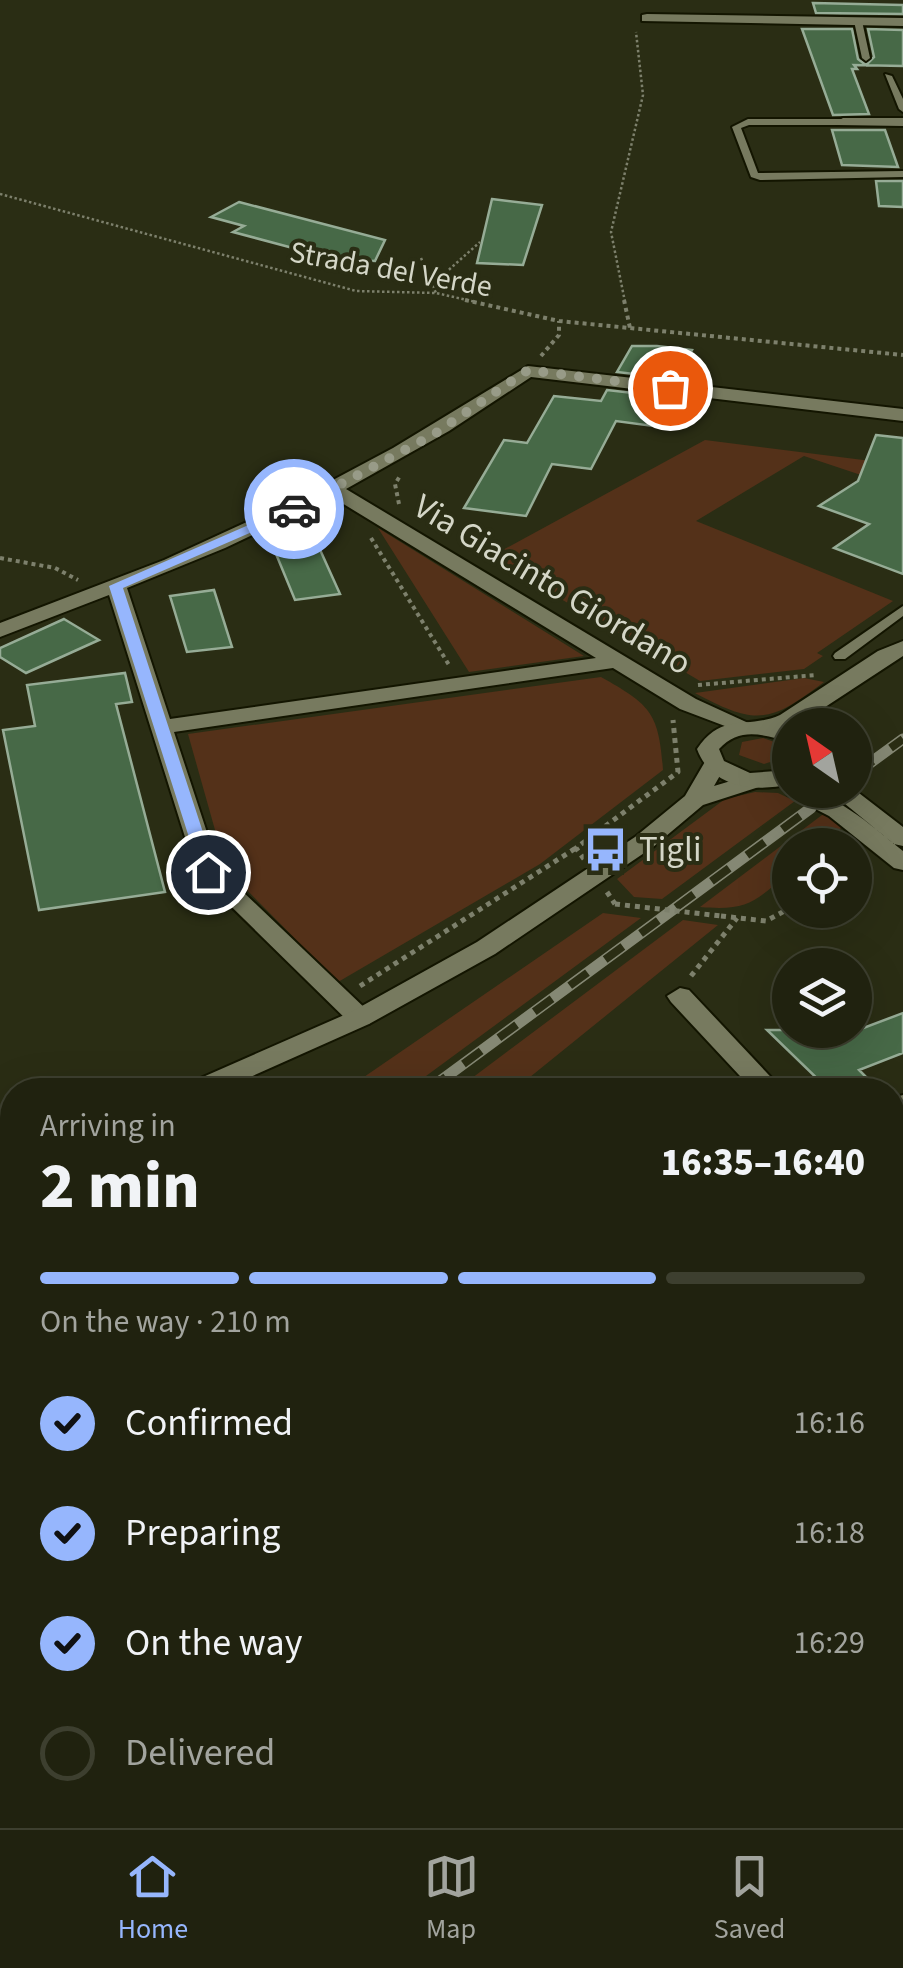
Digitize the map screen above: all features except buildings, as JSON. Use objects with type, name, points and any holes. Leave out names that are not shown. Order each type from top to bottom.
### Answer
[{"type":"street","points":[[791,0],[794,20]]},
{"type":"street","points":[[641,22],[903,22]]},
{"type":"street","points":[[843,122],[903,122]]},
{"type":"street","points":[[0,631],[108,589],[334,490],[433,435],[528,370],[903,415]]},
{"type":"street","name":"Via Giacinto Giordano","points":[[334,490],[684,701]]},
{"type":"street","points":[[108,589],[162,728],[208,872],[360,1018]]},
{"type":"street","points":[[823,708],[866,666],[903,647]]},
{"type":"street","points":[[162,728],[617,661]]},
{"type":"street","points":[[224,1078],[360,1018],[486,948],[592,872],[644,842],[695,800],[714,765],[708,749],[719,735],[769,730],[832,696]]},
{"type":"street","points":[[684,701],[769,730]]},
{"type":"street","points":[[684,701],[719,735]]},
{"type":"street","points":[[714,765],[772,782]]},
{"type":"street","points":[[695,800],[772,786]]},
{"type":"street","points":[[830,808],[903,863]]},
{"type":"street","points":[[863,808],[903,839]]},
{"type":"street","points":[[680,996],[758,1078]]},
{"type":"lane","points":[[858,22],[866,58]]},
{"type":"lane","points":[[888,76],[903,109]]},
{"type":"lane","points":[[843,122],[748,122],[736,127],[754,175],[760,177],[903,174]]},
{"type":"lane","points":[[866,666],[840,656],[903,610]]},
{"type":"path","points":[[630,328],[611,232],[643,95],[641,22]]},
{"type":"path","name":"Strada del Verde","points":[[0,194],[356,292],[436,293],[559,320],[903,355]]},
{"type":"path","points":[[434,283],[480,242]]},
{"type":"path","points":[[421,258],[436,293]]},
{"type":"path","points":[[528,370],[559,335],[559,320]]},
{"type":"path","points":[[404,469],[395,484],[401,508],[362,524],[460,684]]},
{"type":"path","points":[[0,558],[55,568],[108,589]]},
{"type":"path","points":[[338,997],[386,972],[576,848],[678,772],[677,733],[684,701],[817,675]]},
{"type":"path","points":[[576,848],[592,872]]},
{"type":"path","points":[[615,904],[766,921],[772,918]]},
{"type":"path","points":[[680,996],[698,962],[737,918]]},
{"type":"shaded area","points":[[705,440],[903,465],[867,477],[804,456],[696,521],[893,601],[817,653],[823,656],[804,669],[700,681],[490,557]]},
{"type":"shaded area","points":[[378,528],[584,656],[469,672]]},
{"type":"shaded area","points":[[601,677],[631,695],[649,713],[659,735],[663,770],[540,864],[338,982],[226,869],[188,734]]},
{"type":"shaded area","points":[[804,678],[824,682],[790,706],[772,708],[772,713],[762,715],[733,711],[695,693]]},
{"type":"shaded area","points":[[763,738],[772,741],[772,761],[764,764],[739,755],[742,742]]},
{"type":"shaded area","points":[[772,793],[772,808],[786,808],[662,899],[634,897],[617,879],[725,799]]},
{"type":"shaded area","points":[[826,812],[843,825],[840,828],[805,828]]},
{"type":"shaded area","points":[[772,853],[772,888],[768,891],[741,906],[700,907]]},
{"type":"shaded area","points":[[603,913],[641,918],[423,1078],[362,1078]]},
{"type":"shaded area","points":[[683,920],[718,925],[529,1078],[472,1078]]},
{"type":"railway","points":[[872,762],[903,739]]},
{"type":"railway","points":[[444,1078],[811,808]]},
{"type":"way so far","points":[[294,509],[433,435],[528,370],[670,388]]},
{"type":"place","name":"Tigli","points":[[606,849]]},
{"type":"route","points":[[208,872],[116,586],[294,509]]}]
